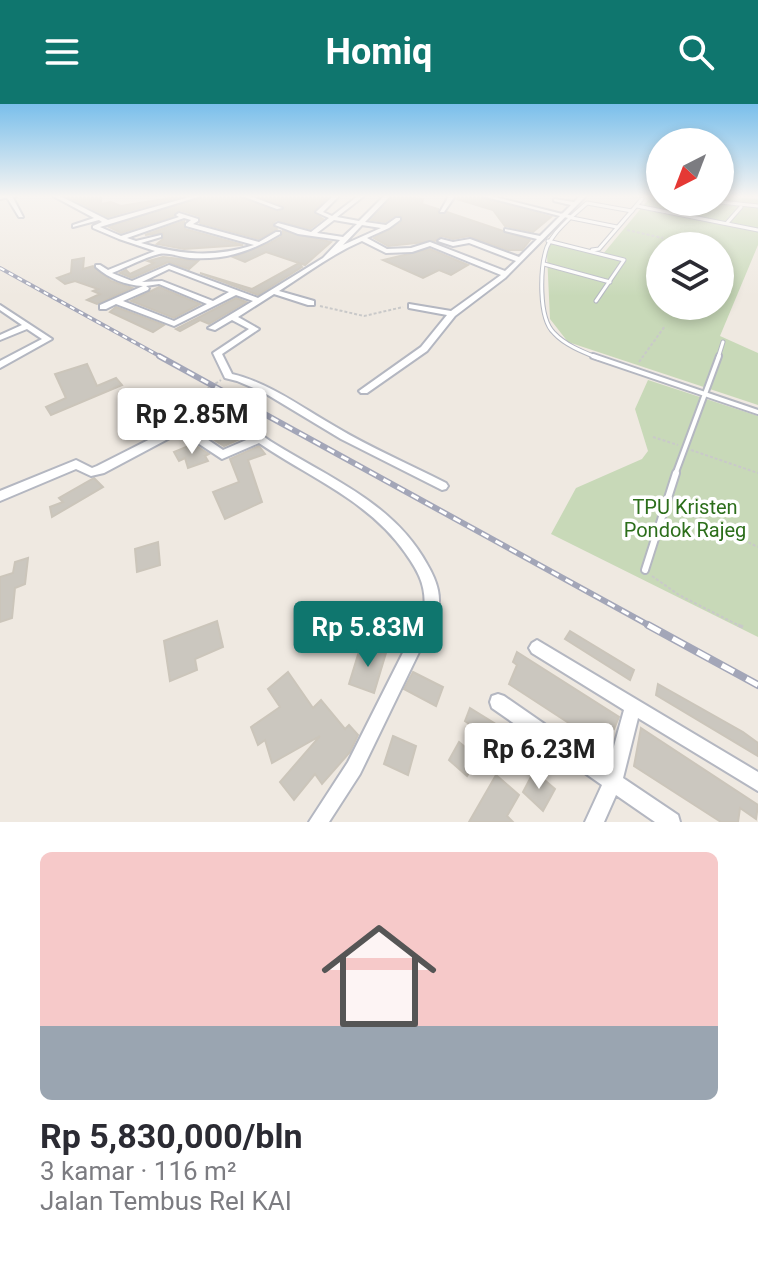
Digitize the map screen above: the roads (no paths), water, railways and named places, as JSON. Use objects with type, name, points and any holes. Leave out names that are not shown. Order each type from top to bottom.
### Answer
[{"type":"street","points":[[102,230],[159,252],[200,257],[259,244],[277,230]]},
{"type":"street","points":[[120,239],[145,230]]},
{"type":"street","points":[[205,230],[259,244]]},
{"type":"street","points":[[281,230],[343,239]]},
{"type":"street","points":[[312,234],[318,230]]},
{"type":"street","points":[[331,252],[353,230]]},
{"type":"street","points":[[212,328],[331,252],[381,230]]},
{"type":"street","points":[[507,230],[538,237]]},
{"type":"street","points":[[364,391],[424,349],[452,314],[506,274],[546,230]]},
{"type":"street","points":[[136,244],[159,236]]},
{"type":"street","points":[[362,238],[386,251],[412,250],[436,240],[453,244],[470,241],[520,260]]},
{"type":"street","points":[[430,244],[506,274]]},
{"type":"street","points":[[530,247],[543,250]]},
{"type":"street","points":[[111,271],[159,252]]},
{"type":"street","points":[[98,266],[111,276],[145,288]]},
{"type":"street","points":[[132,284],[169,267],[257,300]]},
{"type":"street","points":[[103,307],[161,283],[214,304]]},
{"type":"street","points":[[272,291],[311,303]]},
{"type":"street","points":[[116,301],[174,324],[235,292]]},
{"type":"street","points":[[412,306],[452,314]]},
{"type":"street","points":[[0,365],[48,341],[3,311]]},
{"type":"street","points":[[232,317],[255,329],[218,351],[228,376],[243,379],[442,486]]},
{"type":"street","points":[[0,338],[26,326]]},
{"type":"street","points":[[0,496],[76,464],[91,472],[100,470],[182,427],[188,421],[187,405],[199,395],[259,439],[373,506],[392,522],[429,580],[434,595],[431,612],[354,768],[318,822]]},
{"type":"street","points":[[182,427],[222,455],[259,439]]},
{"type":"street","points":[[537,648],[632,709],[758,782]]},
{"type":"street","points":[[498,702],[671,822]]},
{"type":"street","points":[[594,822],[613,782],[632,709]]},
{"type":"lane","points":[[558,230],[543,250],[543,306],[545,321],[553,334],[582,351],[758,412]]},
{"type":"lane","points":[[548,240],[597,250],[617,230]]},
{"type":"lane","points":[[548,240],[623,259],[596,301]]},
{"type":"lane","points":[[544,264],[610,282]]},
{"type":"lane","points":[[645,570],[645,560],[664,503],[707,395],[723,342]]},
{"type":"railway","points":[[0,268],[163,358]]},
{"type":"railway","points":[[159,356],[652,627]]},
{"type":"railway","points":[[648,625],[758,685]]},
{"type":"park label","name":"TPU Kristen Pondok Rajeg","points":[[685,518]]}]
